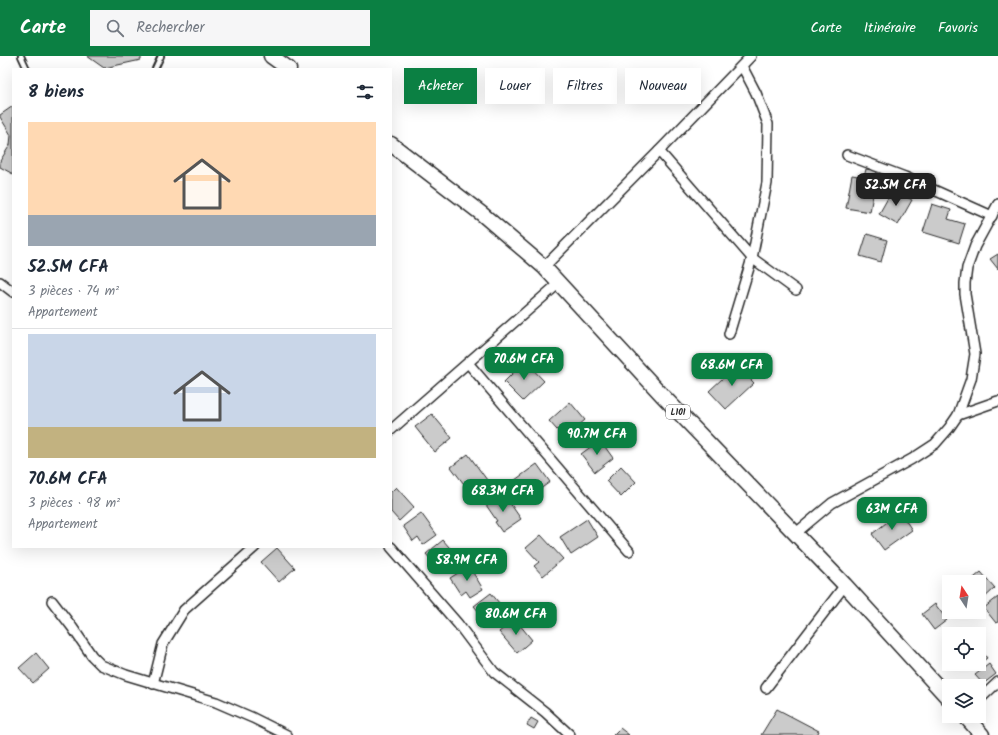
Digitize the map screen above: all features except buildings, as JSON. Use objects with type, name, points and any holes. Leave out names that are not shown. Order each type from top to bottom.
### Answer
[{"type":"main road","points":[[271,56],[288,68]]},
{"type":"main road","name":"L101","points":[[392,145],[482,214],[544,267],[662,395],[845,585],[942,691]]},
{"type":"main road","points":[[971,723],[982,735]]},
{"type":"street","points":[[544,267],[751,56]]},
{"type":"street","points":[[729,334],[752,258],[767,183],[768,124],[756,93],[742,66]]},
{"type":"street","points":[[659,151],[752,258],[796,290]]},
{"type":"street","points":[[847,155],[904,177],[992,216]]},
{"type":"street","points":[[796,533],[832,503],[912,459],[935,444],[958,415],[971,379],[975,354],[965,294],[967,268],[975,246],[998,204]]},
{"type":"street","points":[[0,282],[12,291]]},
{"type":"street","points":[[392,429],[559,284]]},
{"type":"street","points":[[468,363],[629,551]]},
{"type":"street","points":[[958,415],[998,401]]},
{"type":"street","points":[[153,684],[163,644],[184,610],[254,548]]},
{"type":"street","points":[[392,548],[458,624],[494,672],[546,712],[570,735]]},
{"type":"street","points":[[766,688],[845,585]]},
{"type":"street","points":[[52,602],[100,665],[153,684],[216,702],[287,735]]},
{"type":"street","points":[[986,693],[998,682]]},
{"type":"lane","points":[[21,56],[27,68]]},
{"type":"lane","points":[[156,68],[162,56]]}]
